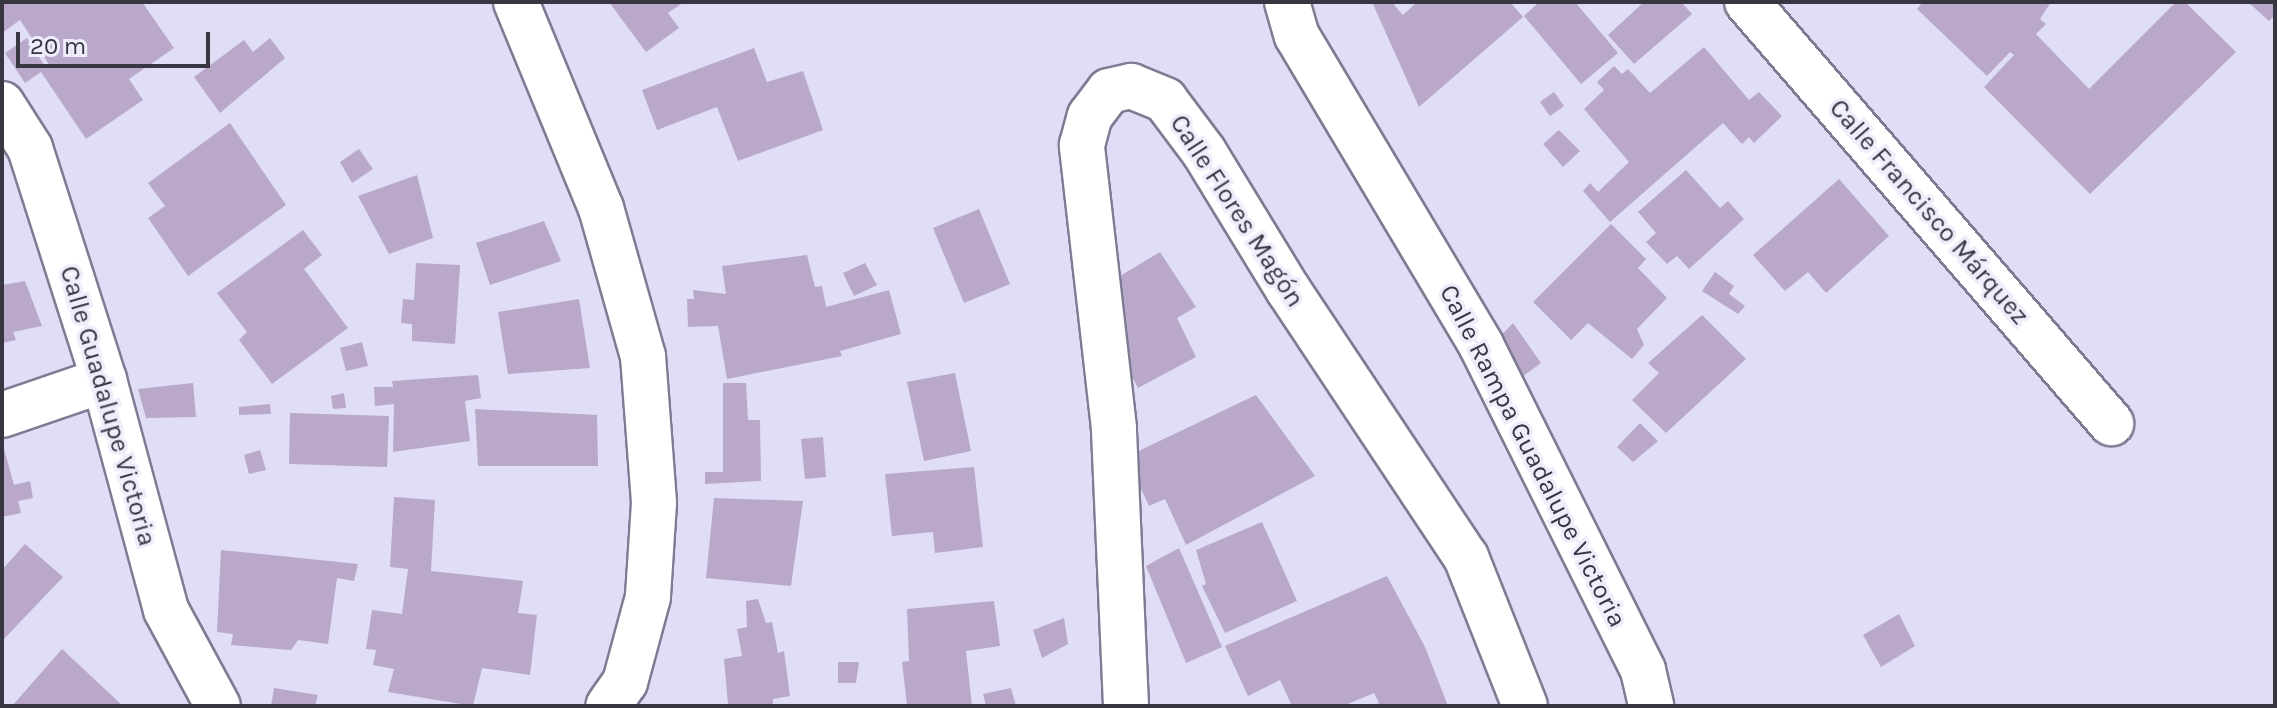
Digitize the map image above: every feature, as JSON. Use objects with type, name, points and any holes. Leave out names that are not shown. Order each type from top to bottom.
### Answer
[{"type":"street","points":[[516,2],[601,208],[643,356],[654,503],[648,597],[625,682],[608,706]]},
{"type":"street","name":"Calle Rampa Guadalupe Victoria","points":[[1287,2],[1297,36],[1481,345],[1643,670],[1651,706]]},
{"type":"street","name":"Calle Francisco Márquez","points":[[1747,2],[2111,423]]},
{"type":"street","name":"Calle Flores Magón","points":[[1126,706],[1114,428],[1082,145],[1090,116],[1109,91],[1131,86],[1165,100],[1204,152],[1289,291],[1466,557],[1525,706]]},
{"type":"street","name":"Calle Guadalupe Victoria","points":[[2,104],[30,148],[104,380],[166,610],[218,706]]},
{"type":"street","points":[[2,415],[104,380]]},
{"type":"building","points":[[2,2],[142,2],[174,48],[129,79],[143,100],[86,139],[41,72],[25,83],[5,53],[27,38],[46,68],[50,66],[20,20],[2,33]]},
{"type":"building","points":[[609,2],[684,2],[668,13],[679,28],[646,52]]},
{"type":"building","points":[[1372,2],[1397,2],[1394,5],[1403,15],[1417,2],[1510,2],[1523,17],[1419,107]]},
{"type":"building","points":[[1539,2],[1575,2],[1618,53],[1581,84],[1524,16]]},
{"type":"building","points":[[1644,2],[1681,2],[1692,14],[1634,64],[1608,35]]},
{"type":"building","points":[[1923,2],[2051,2],[2040,19],[2046,24],[2036,34],[2089,89],[2176,2],[2185,2],[2236,52],[2090,194],[1984,87],[2014,55],[2010,52],[1987,76],[1917,9]]},
{"type":"building","points":[[2248,2],[2275,2],[2275,15],[2269,21]]},
{"type":"building","points":[[270,38],[285,58],[220,113],[194,77],[244,40],[253,52]]},
{"type":"building","points":[[1704,47],[1749,100],[1759,92],[1782,116],[1754,143],[1749,137],[1742,144],[1723,123],[1610,222],[1583,191],[1590,183],[1598,192],[1629,162],[1584,109],[1604,90],[1597,82],[1614,66],[1622,74],[1628,69],[1650,93]]},
{"type":"building","points":[[754,48],[767,82],[803,71],[823,130],[738,161],[717,107],[657,130],[642,90]]},
{"type":"building","points":[[1554,92],[1564,106],[1550,116],[1540,102]]},
{"type":"building","points":[[230,123],[286,205],[188,276],[148,218],[165,206],[148,183]]},
{"type":"building","points":[[1559,130],[1580,151],[1563,167],[1543,144]]},
{"type":"building","points":[[359,149],[373,169],[352,183],[340,162]]},
{"type":"building","points":[[1686,170],[1720,208],[1728,201],[1744,219],[1689,269],[1677,256],[1667,264],[1646,242],[1656,233],[1638,212]]},
{"type":"building","points":[[417,175],[433,238],[389,254],[358,196]]},
{"type":"building","points":[[1839,179],[1889,236],[1826,293],[1808,272],[1785,291],[1753,255]]},
{"type":"building","points":[[979,209],[1010,284],[964,303],[933,228]]},
{"type":"building","points":[[544,221],[561,261],[490,285],[476,243]]},
{"type":"building","points":[[1611,224],[1646,259],[1638,268],[1667,298],[1637,329],[1644,345],[1632,359],[1588,323],[1571,340],[1533,302]]},
{"type":"building","points":[[303,230],[322,255],[304,269],[348,328],[272,384],[239,340],[247,332],[217,293]]},
{"type":"building","points":[[1160,252],[1196,307],[1177,318],[1196,357],[1138,388],[1116,346],[1105,285]]},
{"type":"building","points":[[807,255],[815,287],[822,286],[826,307],[889,290],[901,334],[840,351],[842,356],[727,379],[718,326],[688,327],[687,299],[694,299],[693,290],[726,294],[722,266]]},
{"type":"building","points":[[416,263],[460,265],[455,344],[412,341],[412,324],[401,323],[403,299],[414,300]]},
{"type":"building","points":[[865,263],[877,285],[854,296],[843,273]]},
{"type":"building","points":[[1715,272],[1734,286],[1729,294],[1745,306],[1738,314],[1702,291]]},
{"type":"building","points":[[25,281],[42,326],[13,332],[16,340],[2,343],[2,285]]},
{"type":"building","points":[[579,299],[590,368],[508,374],[498,312]]},
{"type":"building","points":[[1702,315],[1746,359],[1666,433],[1632,400],[1659,373],[1648,363]]},
{"type":"building","points":[[1513,323],[1541,363],[1510,386],[1489,348]]},
{"type":"building","points":[[362,342],[368,366],[346,371],[340,348]]},
{"type":"building","points":[[955,373],[971,451],[924,461],[907,382]]},
{"type":"building","points":[[478,375],[481,398],[465,401],[470,441],[393,452],[394,404],[375,406],[374,387],[393,387],[392,381]]},
{"type":"building","points":[[193,383],[196,417],[146,418],[138,389]]},
{"type":"building","points":[[723,383],[746,383],[748,420],[760,420],[761,481],[705,484],[705,472],[723,472]]},
{"type":"building","points":[[344,393],[346,408],[333,409],[331,396]]},
{"type":"building","points":[[1256,395],[1315,476],[1186,545],[1165,499],[1149,506],[1126,457]]},
{"type":"building","points":[[270,404],[271,414],[239,415],[239,407]]},
{"type":"building","points":[[475,409],[597,415],[598,466],[478,466]]},
{"type":"building","points":[[290,413],[389,416],[387,467],[289,464]]},
{"type":"building","points":[[1640,423],[1658,441],[1633,462],[1617,447]]},
{"type":"building","points":[[823,437],[826,477],[805,479],[801,439]]},
{"type":"building","points":[[2,442],[14,485],[30,481],[33,498],[18,501],[21,513],[2,517]]},
{"type":"building","points":[[260,450],[266,470],[249,474],[244,455]]},
{"type":"building","points":[[974,467],[983,547],[935,553],[933,532],[892,536],[885,474]]},
{"type":"building","points":[[394,497],[435,500],[431,571],[523,581],[518,613],[537,615],[530,675],[482,668],[473,706],[388,692],[394,669],[373,665],[376,650],[366,649],[372,610],[402,614],[408,569],[390,567]]},
{"type":"building","points":[[714,498],[803,501],[791,586],[706,578]]},
{"type":"building","points":[[1262,522],[1297,601],[1225,633],[1202,586],[1206,584],[1196,550]]},
{"type":"building","points":[[25,544],[63,577],[2,641],[2,570]]},
{"type":"building","points":[[1179,548],[1222,647],[1186,663],[1146,566]]},
{"type":"building","points":[[221,550],[358,564],[354,581],[337,578],[328,644],[298,640],[291,650],[231,645],[233,634],[217,632]]},
{"type":"building","points":[[1387,576],[1425,647],[1448,706],[1371,706],[1379,703],[1374,693],[1343,706],[1292,706],[1280,680],[1248,696],[1225,646]]},
{"type":"building","points":[[758,599],[766,623],[772,622],[778,653],[784,651],[790,696],[773,699],[773,706],[728,704],[724,659],[742,656],[737,629],[747,627],[746,601]]},
{"type":"building","points":[[994,601],[1000,646],[966,651],[972,706],[907,706],[902,662],[909,661],[907,609]]},
{"type":"building","points":[[1899,614],[1915,646],[1881,667],[1863,635]]},
{"type":"building","points":[[1064,618],[1068,644],[1042,658],[1033,630]]},
{"type":"building","points":[[62,649],[123,706],[12,706]]},
{"type":"building","points":[[838,662],[859,662],[856,683],[838,683]]},
{"type":"building","points":[[274,688],[318,695],[315,706],[271,706]]},
{"type":"building","points":[[1011,688],[1016,706],[986,706],[983,694]]}]
